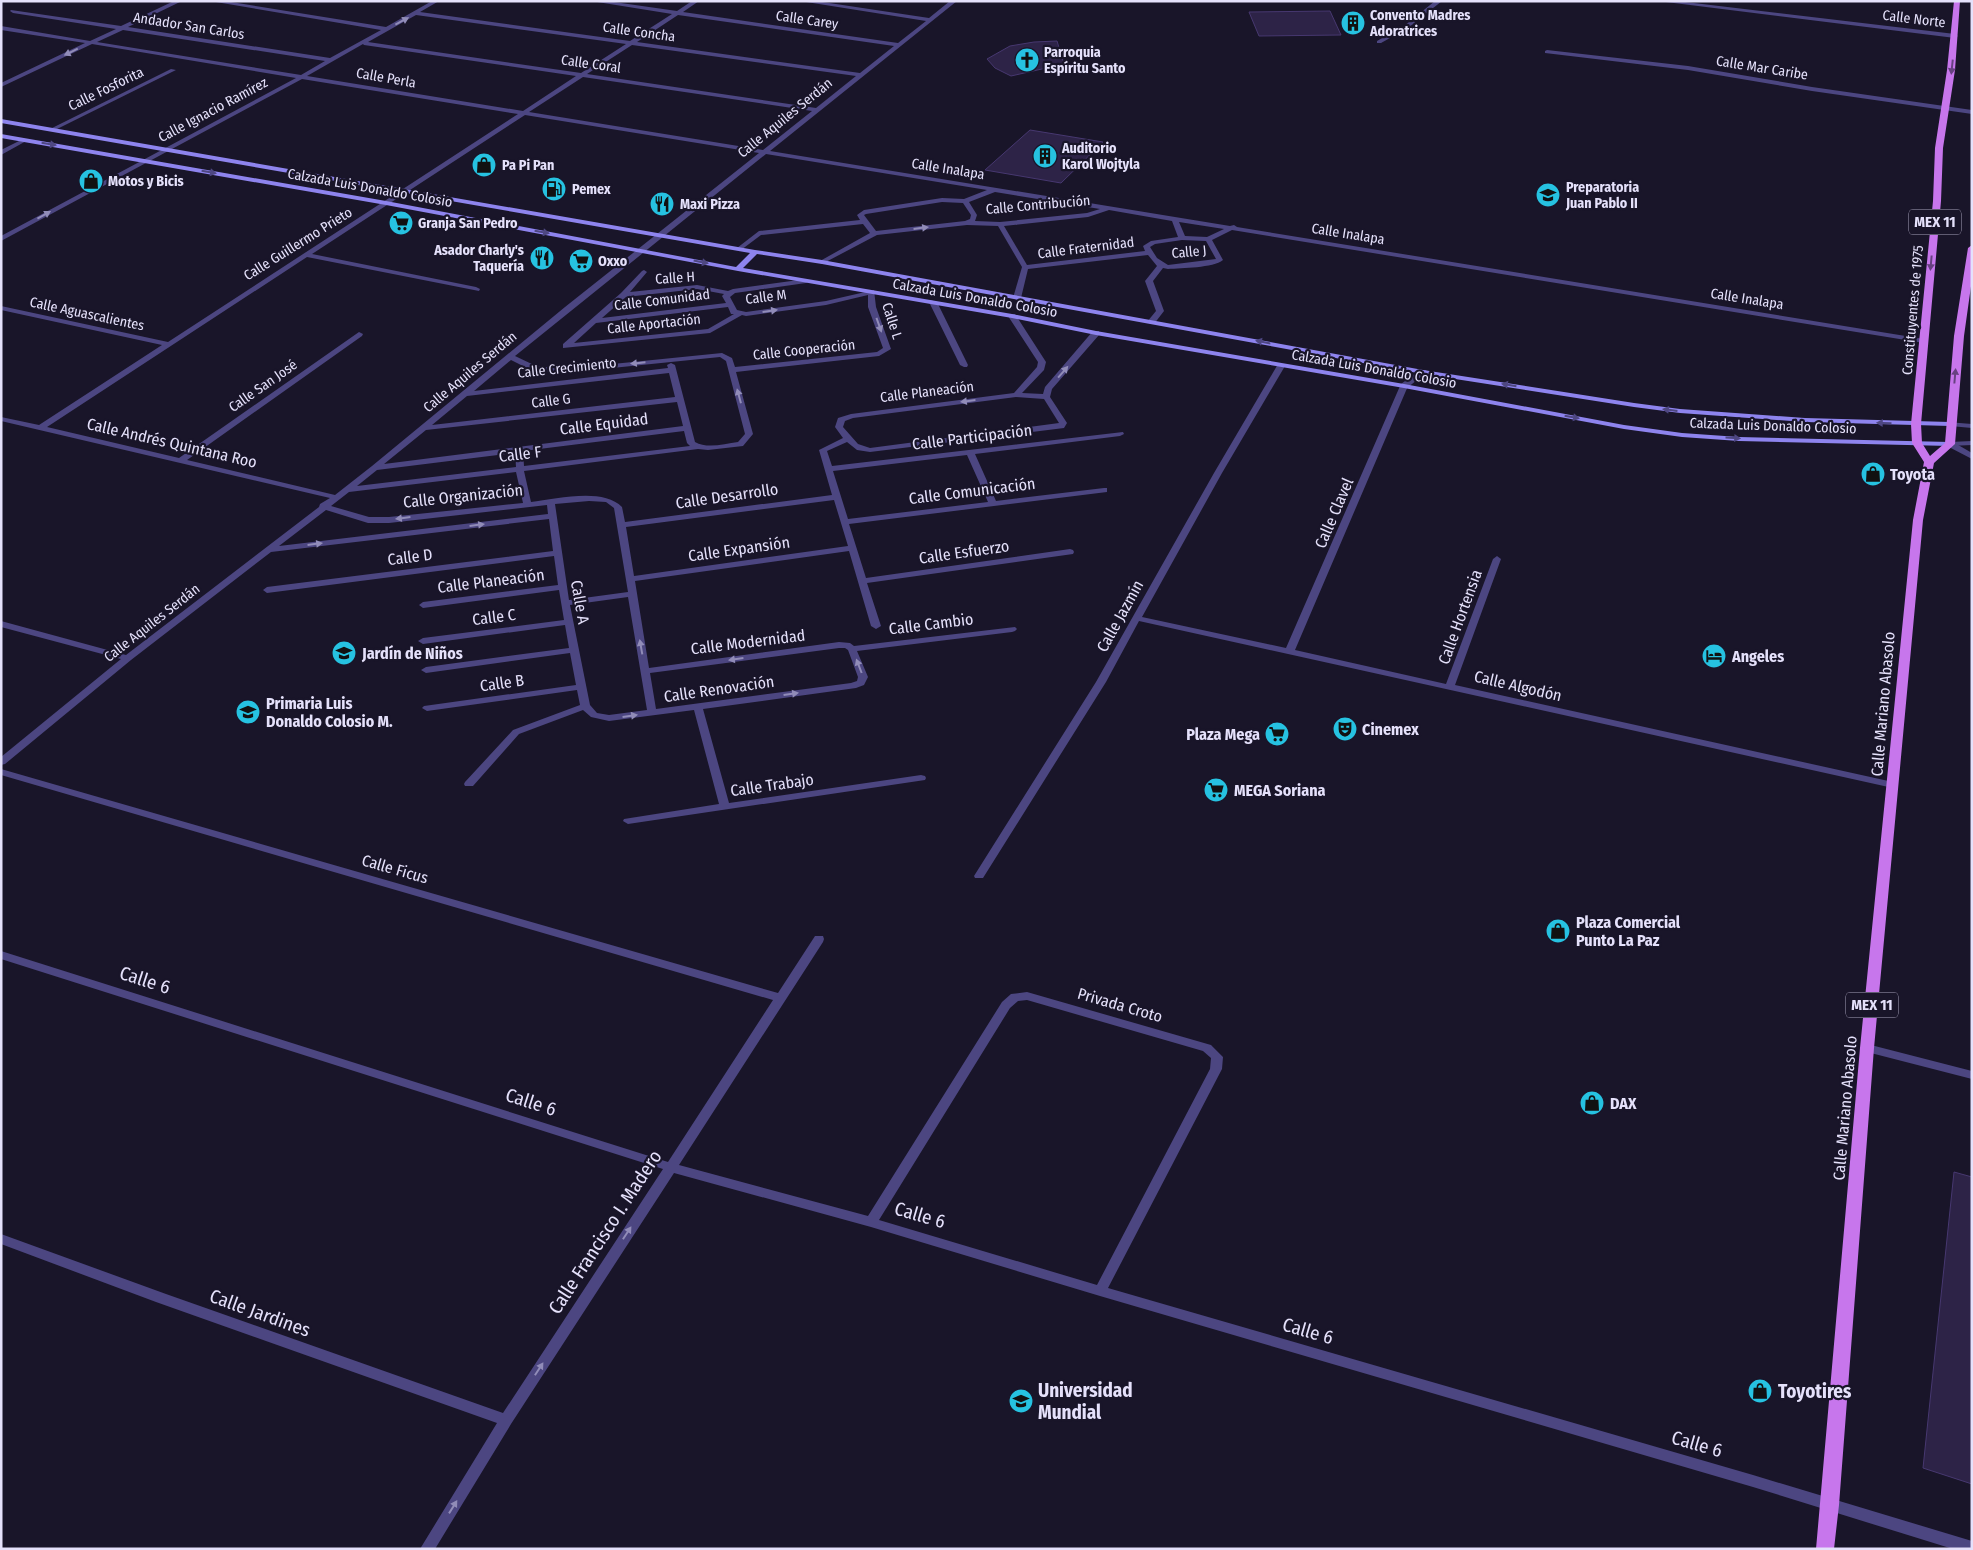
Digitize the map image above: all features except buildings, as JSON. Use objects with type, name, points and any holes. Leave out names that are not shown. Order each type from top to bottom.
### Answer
[{"type":"main road","name":"Constituyentes de 1975","points":[[1917,443],[1916,424],[1937,201],[1939,148],[1955,36],[1957,1]]},
{"type":"main road","name":"Calzada Luis Donaldo Colosio","points":[[1,121],[822,262],[1423,372],[1680,411],[1805,420],[1950,424]]},
{"type":"main road","name":"Calzada Luis Donaldo Colosio","points":[[1,136],[386,203],[738,269],[933,302],[1096,333],[1624,426],[1682,435],[1739,439],[1950,444]]},
{"type":"main road","name":"MEX 11","points":[[1950,444],[1950,424],[1959,336],[1972,248]]},
{"type":"main road","points":[[738,269],[756,252]]},
{"type":"main road","points":[[1012,316],[1017,298]]},
{"type":"main road","name":"MEX 11","points":[[1917,443],[1929,462]]},
{"type":"main road","points":[[1929,462],[1950,444]]},
{"type":"main road","name":"Calle Mariano Abasolo","points":[[1824,1549],[1830,1504],[1867,1048],[1918,520],[1929,462]]},
{"type":"street","points":[[1,85],[179,1]]},
{"type":"street","points":[[213,1],[387,29]]},
{"type":"street","name":"Calle Ignacio Ramírez","points":[[1,239],[166,148],[303,76],[436,1]]},
{"type":"street","name":"Calle Carey","points":[[594,1],[899,45]]},
{"type":"street","name":"Calle Guillermo Prieto","points":[[40,428],[696,1]]},
{"type":"street","points":[[803,1],[931,20]]},
{"type":"street","name":"Calle Aquiles Serdán","points":[[1,762],[128,658],[323,506],[375,468],[660,235],[767,152],[859,75],[954,1]]},
{"type":"street","points":[[1379,42],[1406,27],[1439,1]]},
{"type":"street","name":"Calle Norte","points":[[1661,1],[1955,36]]},
{"type":"street","name":"Andador San Carlos","points":[[14,11],[330,60]]},
{"type":"street","name":"Calle Concha","points":[[416,13],[859,75]]},
{"type":"street","name":"Calle Perla","points":[[1,28],[767,152]]},
{"type":"street","name":"Calle Coral","points":[[364,42],[816,110]]},
{"type":"street","name":"Calle Mar Caribe","points":[[1547,52],[1688,68],[1812,89],[1972,112]]},
{"type":"street","name":"Calle Fosforita","points":[[51,130],[173,70]]},
{"type":"street","points":[[1,153],[25,140]]},
{"type":"street","name":"Calle Inalapa","points":[[767,152],[1924,341]]},
{"type":"street","points":[[940,180],[942,200]]},
{"type":"street","points":[[822,262],[875,233],[871,231],[860,215],[864,212],[942,200],[964,201],[996,190]]},
{"type":"street","points":[[964,201],[974,215],[973,220],[967,222]]},
{"type":"street","name":"Calle Contribución","points":[[875,233],[967,222],[1000,224],[1088,215],[1110,208]]},
{"type":"street","name":"Calle J","points":[[1175,219],[1182,238],[1148,244],[1146,246],[1156,263],[1161,266],[1168,267],[1220,260],[1208,239],[1234,227]]},
{"type":"street","points":[[738,249],[759,233],[865,222]]},
{"type":"street","points":[[1000,224],[1025,267],[1017,298]]},
{"type":"street","points":[[1182,238],[1208,239]]},
{"type":"street","name":"Calle Fraternidad","points":[[1025,267],[1150,253]]},
{"type":"street","points":[[306,255],[476,289]]},
{"type":"street","points":[[1151,322],[1160,311],[1149,281],[1161,266]]},
{"type":"street","points":[[596,321],[624,295],[644,272]]},
{"type":"street","name":"Calle M","points":[[806,281],[728,293],[726,296],[734,312],[739,314],[826,303],[870,292]]},
{"type":"street","name":"Calle H","points":[[624,295],[697,287],[728,293]]},
{"type":"street","name":"Calle L","points":[[870,292],[872,307],[887,349],[880,354]]},
{"type":"street","points":[[933,302],[964,365]]},
{"type":"street","name":"Calle Comunidad","points":[[596,321],[731,305]]},
{"type":"street","name":"Calle Aguascalientes","points":[[1,308],[168,344]]},
{"type":"street","name":"Calle Aportación","points":[[596,321],[566,346],[710,331],[739,314]]},
{"type":"street","points":[[1012,316],[1042,362],[1041,368],[1016,395]]},
{"type":"street","points":[[876,626],[823,450],[848,439],[854,446],[860,449],[870,450],[1062,426],[1063,423],[1046,397],[1048,389],[1096,333]]},
{"type":"street","name":"Calle San José","points":[[182,460],[359,334]]},
{"type":"street","name":"Calle Cooperación","points":[[732,370],[880,354]]},
{"type":"street","points":[[510,357],[534,368],[562,371],[722,355],[729,360],[732,370]]},
{"type":"street","points":[[669,359],[691,443],[698,447]]},
{"type":"street","name":"Calle Jazmín","points":[[979,876],[1100,682],[1282,366]]},
{"type":"street","name":"Calle Crecimiento","points":[[464,394],[672,370]]},
{"type":"street","name":"Calle F","points":[[344,491],[698,447],[708,448],[740,444],[747,439],[749,434],[732,370]]},
{"type":"street","points":[[1404,386],[1423,372]]},
{"type":"street","name":"Calle Clavel","points":[[1290,651],[1404,386]]},
{"type":"street","name":"Calle Planeación","points":[[848,439],[839,427],[841,420],[851,416],[1016,395],[1046,397]]},
{"type":"street","name":"Calle G","points":[[425,428],[680,399]]},
{"type":"street","name":"Calle Andrés Quintana Roo","points":[[1,419],[335,497]]},
{"type":"street","points":[[1950,424],[1972,426]]},
{"type":"street","name":"Calle Equidad","points":[[375,468],[687,428]]},
{"type":"street","name":"Calle Participación","points":[[828,469],[1120,434]]},
{"type":"street","points":[[1950,444],[1972,444]]},
{"type":"street","points":[[1950,444],[1972,457]]},
{"type":"street","points":[[519,450],[520,469],[527,504]]},
{"type":"street","points":[[970,452],[994,504]]},
{"type":"street","name":"Calle Comunicación","points":[[844,522],[1104,490]]},
{"type":"street","name":"Calle Desarrollo","points":[[621,525],[837,497]]},
{"type":"street","name":"Calle Organización","points":[[323,506],[368,520],[389,520],[589,498],[608,500],[618,506],[621,525]]},
{"type":"street","name":"Calle A","points":[[551,502],[562,587],[585,706]]},
{"type":"street","name":"Calle Organización","points":[[267,550],[552,516]]},
{"type":"street","points":[[621,525],[652,713]]},
{"type":"street","name":"Calle Expansión","points":[[629,579],[852,548]]},
{"type":"street","name":"Calle Esfuerzo","points":[[862,581],[1070,552]]},
{"type":"street","name":"Calle D","points":[[267,590],[558,553]]},
{"type":"street","name":"Calle Hortensia","points":[[1450,686],[1497,559]]},
{"type":"street","name":"Calle Planeación","points":[[423,605],[562,587]]},
{"type":"street","points":[[565,603],[632,594]]},
{"type":"street","name":"Calle Algodón","points":[[1136,618],[1893,785]]},
{"type":"street","name":"Calle C","points":[[423,641],[568,622]]},
{"type":"street","points":[[1,624],[128,658]]},
{"type":"street","name":"Calle Cambio","points":[[852,649],[1012,629]]},
{"type":"street","name":"Calle Modernidad","points":[[646,671],[839,645],[852,649]]},
{"type":"street","name":"Calle Renovación","points":[[585,706],[594,715],[609,718],[853,686],[861,683],[863,677],[852,649]]},
{"type":"street","points":[[426,670],[574,650]]},
{"type":"street","name":"Calle B","points":[[427,708],[581,687]]},
{"type":"street","points":[[469,784],[516,732],[585,706]]},
{"type":"street","points":[[698,707],[725,807]]},
{"type":"street","name":"Calle Ficus","points":[[1,772],[780,998]]},
{"type":"street","name":"Calle Trabajo","points":[[628,821],[921,778]]},
{"type":"street","name":"Calle Francisco I. Madero","points":[[427,1549],[506,1420],[819,939]]},
{"type":"street","name":"Calle 6","points":[[1,955],[670,1167],[872,1222],[1100,1291],[1830,1504],[1972,1548]]},
{"type":"street","name":"Privada Croto","points":[[872,1222],[1006,1005],[1015,997],[1027,996],[1207,1048],[1217,1057],[1216,1069],[1100,1291]]},
{"type":"street","points":[[1867,1048],[1972,1075]]},
{"type":"street","name":"Calle Jardines","points":[[1,1239],[506,1420]]},
{"type":"place","name":"Convento Madres Adoratrices","points":[[1353,23]]},
{"type":"place","name":"Parroquia Espíritu Santo","points":[[1027,60]]},
{"type":"place","name":"Auditorio Karol Wojtyla","points":[[1045,156]]},
{"type":"place","name":"Pa Pi Pan","points":[[484,165]]},
{"type":"place","name":"Motos y Bicis","points":[[91,181]]},
{"type":"place","name":"Pemex","points":[[554,189]]},
{"type":"place","name":"Preparatoria Juan Pablo II","points":[[1548,195]]},
{"type":"place","name":"Maxi Pizza","points":[[662,204]]},
{"type":"place","name":"Granja San Pedro","points":[[401,223]]},
{"type":"place","name":"Asador Charly's Taquería","points":[[542,258]]},
{"type":"place","name":"Oxxo","points":[[581,261]]},
{"type":"place","name":"Toyota","points":[[1873,474]]},
{"type":"place","name":"Jardín de Niños","points":[[344,653]]},
{"type":"place","name":"Angeles","points":[[1714,656]]},
{"type":"place","name":"Primaria Luis Donaldo Colosio M.","points":[[248,712]]},
{"type":"place","name":"Cinemex","points":[[1345,729]]},
{"type":"place","name":"Plaza Mega","points":[[1277,734]]},
{"type":"place","name":"MEGA Soriana","points":[[1216,790]]},
{"type":"place","name":"Plaza Comercial Punto La Paz","points":[[1558,931]]},
{"type":"place","name":"DAX","points":[[1592,1103]]},
{"type":"place","name":"Toyotires","points":[[1760,1391]]},
{"type":"place","name":"Universidad Mundial","points":[[1021,1401]]}]
